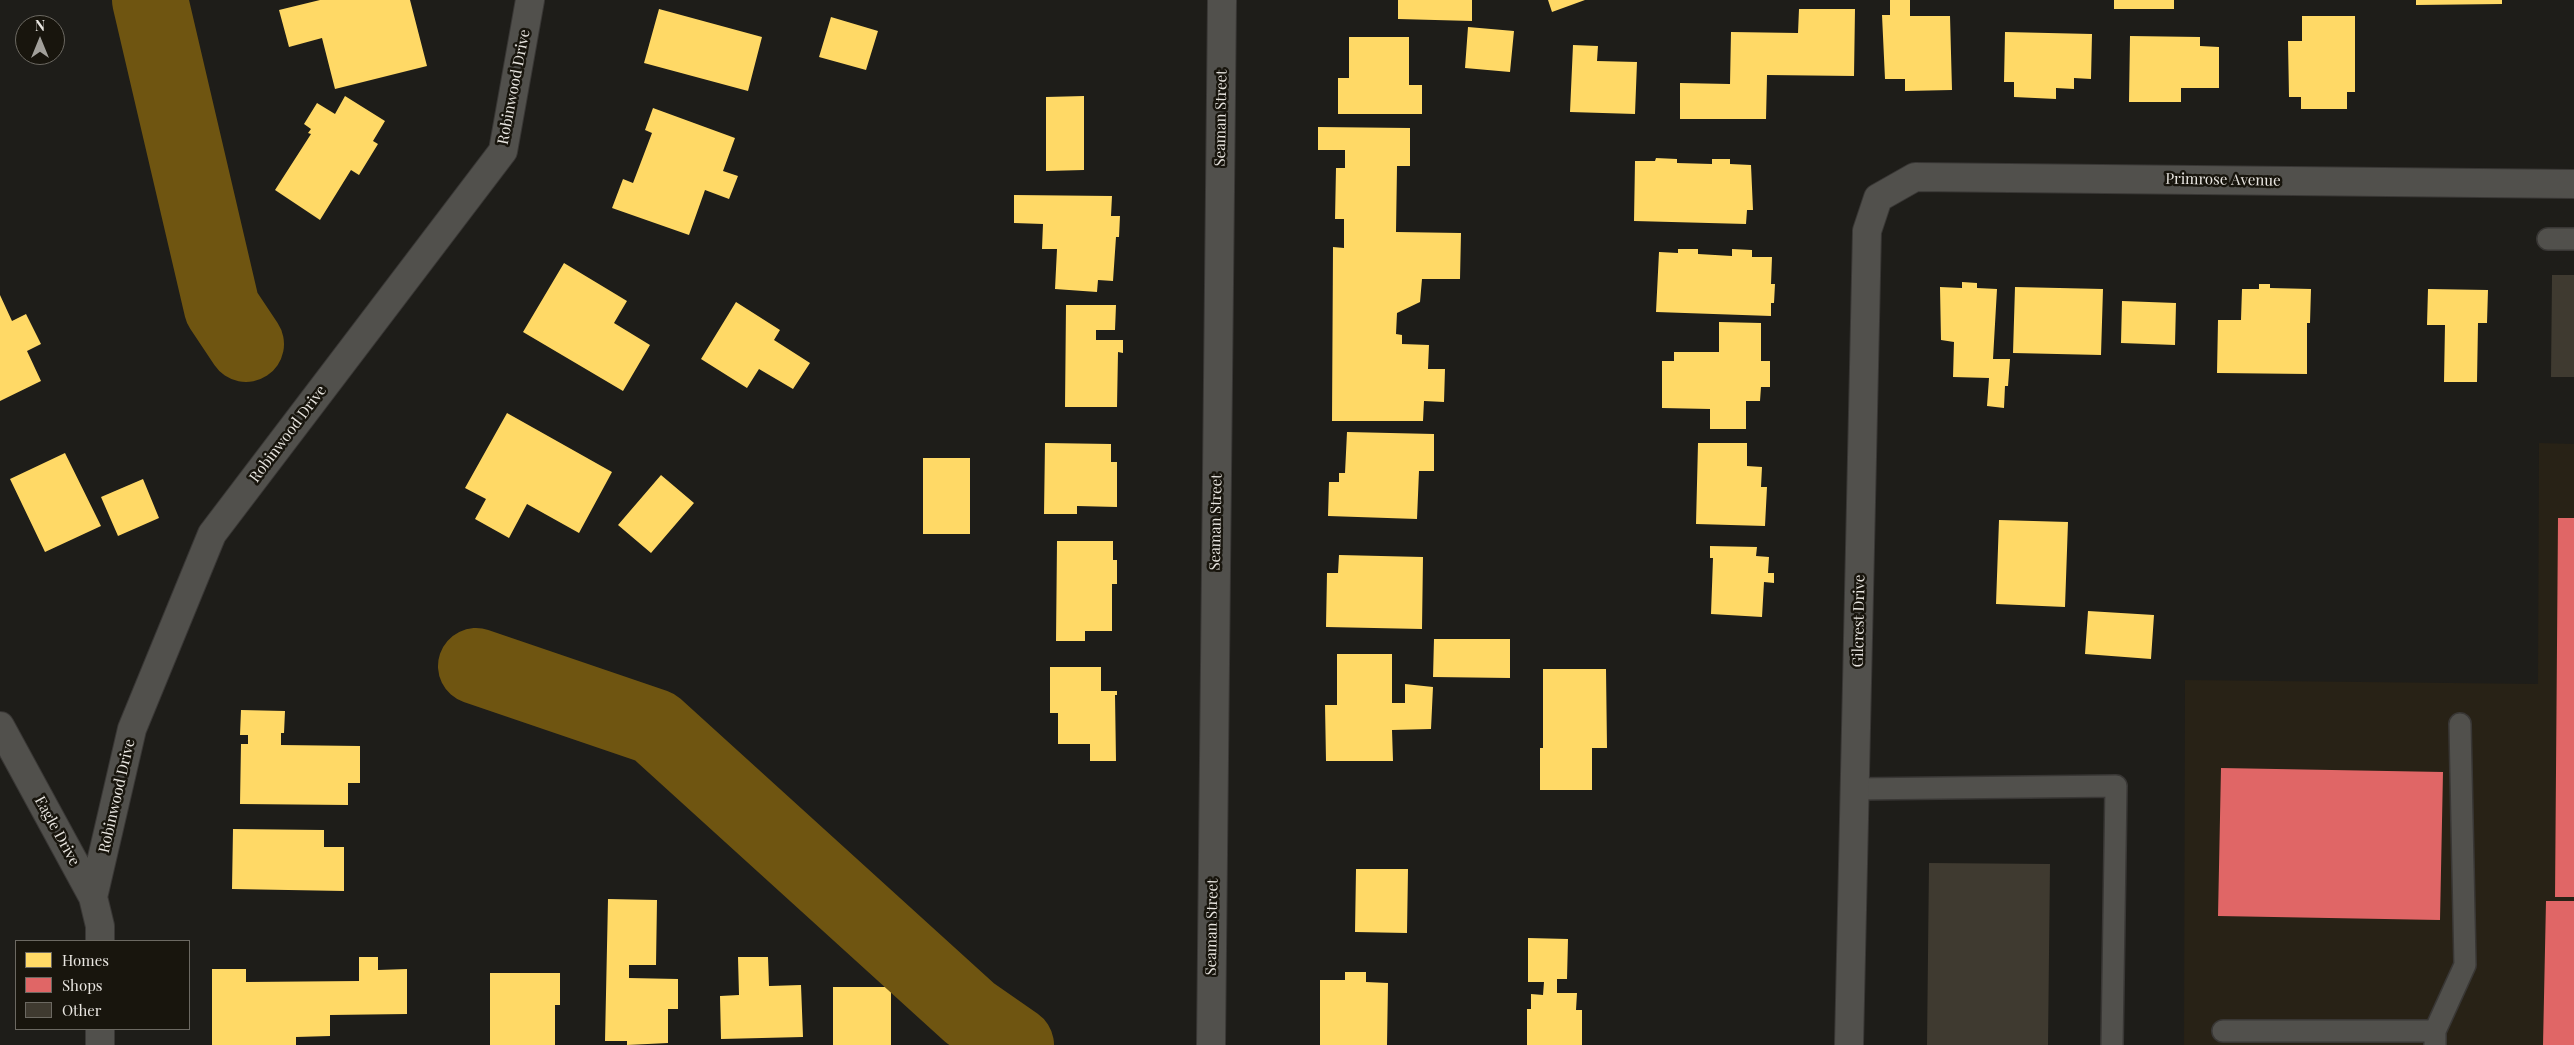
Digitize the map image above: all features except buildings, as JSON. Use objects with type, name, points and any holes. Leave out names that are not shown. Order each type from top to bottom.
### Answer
[{"type":"street","name":"Robinwood Drive","points":[[94,897],[132,729],[212,534],[503,151],[530,0]]},
{"type":"street","name":"Seaman Street","points":[[1211,1045],[1222,0]]},
{"type":"street","name":"Primrose Avenue","points":[[1878,198],[1915,177],[2574,184]]},
{"type":"street","name":"Gilcrest Drive","points":[[1849,1045],[1867,231],[1878,198]]},
{"type":"street","name":"Eagle Drive","points":[[0,726],[94,897],[100,926],[100,940]]},
{"type":"street","points":[[100,1030],[100,1045]]},
{"type":"lane","points":[[2548,240],[2574,239]]},
{"type":"lane","points":[[2222,1031],[2435,1038],[2466,965],[2460,724]]},
{"type":"lane","points":[[1855,789],[2116,786],[2112,1045]]},
{"type":"shaded area","points":[[2539,443],[2574,444],[2574,1045],[2184,1045],[2185,680],[2538,684]]},
{"type":"waterway","points":[[150,0],[222,308],[246,344]]},
{"type":"waterway","points":[[476,666],[655,727],[970,1013],[1016,1045]]}]
